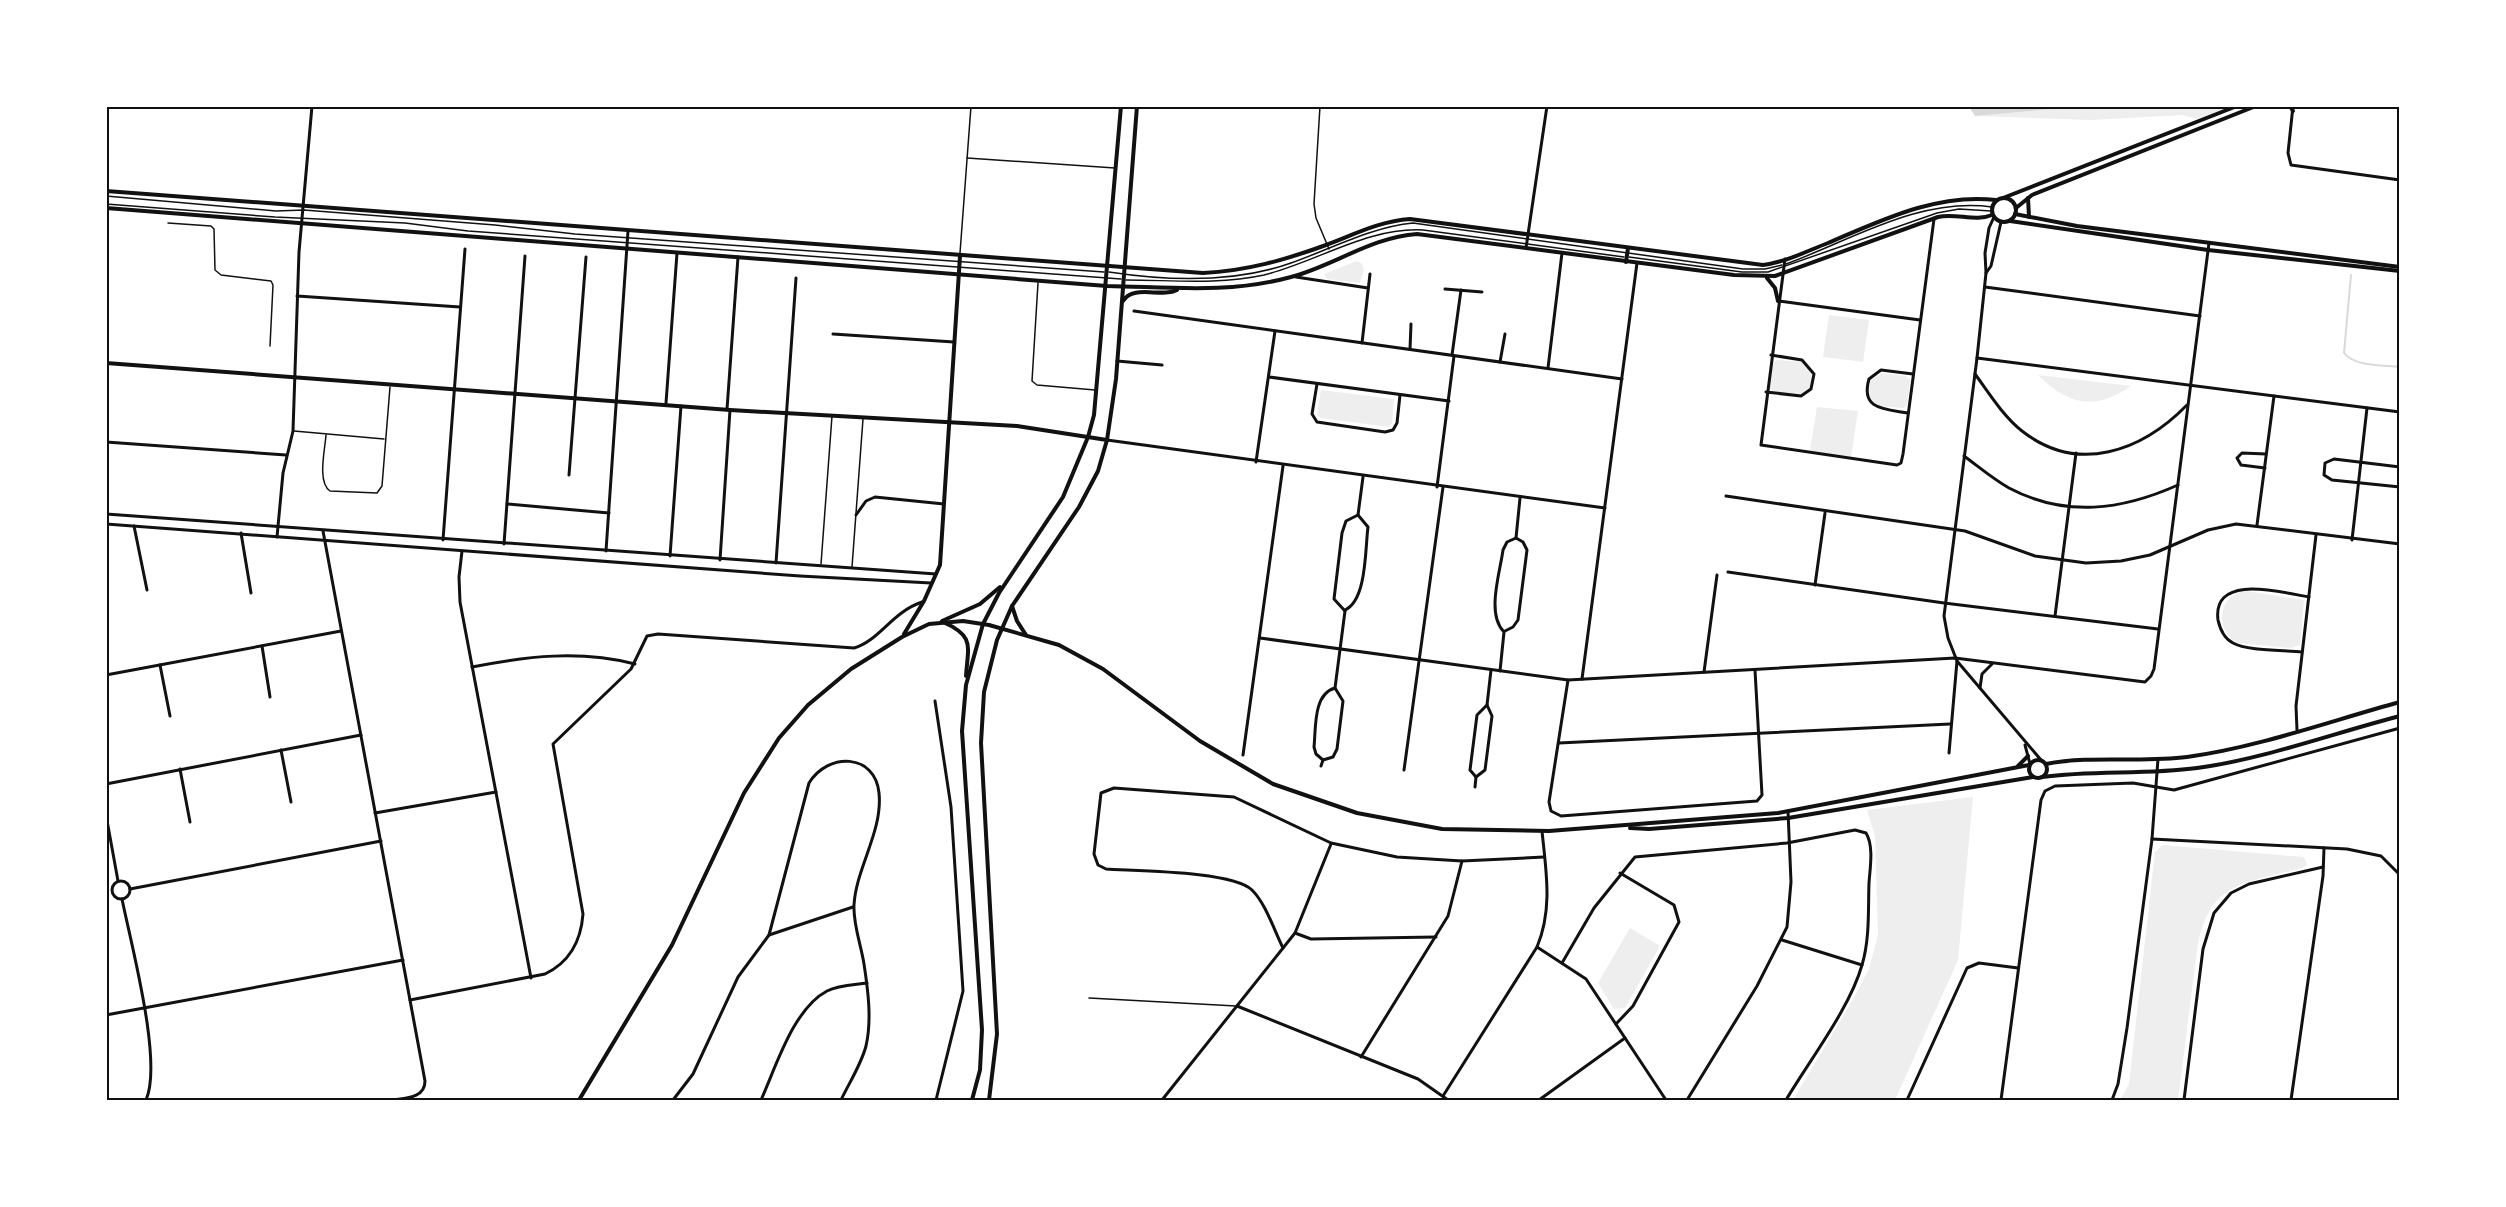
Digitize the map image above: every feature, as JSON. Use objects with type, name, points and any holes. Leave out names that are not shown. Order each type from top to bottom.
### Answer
[{"type":"main road","points":[[989,1101],[997,1056],[997,1022],[982,709],[986,677],[1001,629],[1012,606],[1079,507],[1098,471],[1107,440],[1117,361],[1137,106]]},
{"type":"main road","points":[[106,191],[960,259],[1203,273],[1238,270],[1283,260],[1329,248],[1382,224],[1410,219],[1528,241],[1627,255],[1637,263],[1766,277],[1783,267],[1930,204],[1966,198],[1996,200],[2003,198],[2237,106]]},
{"type":"main road","points":[[2010,221],[2016,208],[2028,198],[2256,106]]},
{"type":"main road","points":[[966,685],[983,624],[1009,578],[1058,506],[1088,437],[1097,390],[1121,107]]},
{"type":"main road","points":[[2003,198],[2010,200],[2016,208]]},
{"type":"main road","points":[[2028,198],[2029,217]]},
{"type":"main road","points":[[106,206],[627,243],[677,251],[959,270],[1107,286],[1178,290],[1240,288],[1294,276],[1403,235],[1528,241],[1562,252],[1783,267],[1950,215],[1983,218],[1992,213],[1996,200]]},
{"type":"main road","points":[[1992,213],[2001,222],[2010,221],[2208,250],[2400,269]]},
{"type":"main road","points":[[2015,214],[2400,269]]},
{"type":"main road","points":[[902,636],[924,601],[937,574],[944,504],[960,259]]},
{"type":"main road","points":[[1766,277],[1775,288],[1779,301]]},
{"type":"main road","points":[[1122,304],[1126,295],[1133,292],[1168,294],[1178,290]]},
{"type":"main road","points":[[106,363],[666,403],[729,410],[1017,426],[1107,440]]},
{"type":"main road","points":[[579,1101],[672,945],[744,793],[773,746],[808,705],[832,683],[902,636],[980,604],[1009,578]]},
{"type":"main road","points":[[1012,606],[1017,621],[1026,635]]},
{"type":"main road","points":[[942,621],[983,624],[1059,645],[1081,656],[1207,746],[1251,772],[1300,795],[1357,813],[1411,824],[1472,831],[1542,831],[1626,827],[1788,811],[2015,768],[2041,760],[2046,764],[2047,770],[2042,777]]},
{"type":"main road","points":[[942,621],[962,632],[969,644],[962,731],[982,1030],[980,1070],[972,1101]]},
{"type":"main road","points":[[2046,764],[2076,759],[2158,759],[2208,754],[2400,702]]},
{"type":"main road","points":[[1626,827],[1649,830],[1788,818],[2033,777],[2087,772],[2159,771],[2229,763],[2400,716]]},
{"type":"main road","points":[[2015,768],[2028,756]]},
{"type":"main road","points":[[2029,764],[2028,771],[2033,777]]},
{"type":"street","points":[[277,537],[286,455],[293,431],[297,296],[312,106]]},
{"type":"street","points":[[1528,241],[1546,106]]},
{"type":"street","points":[[2292,108],[2288,153],[2291,165],[2400,180]]},
{"type":"street","points":[[1992,213],[1984,265],[1985,287],[1977,358],[1944,603],[1945,627],[1956,660],[2025,744],[2041,760]]},
{"type":"street","points":[[1783,267],[1760,440],[1763,448],[1893,465],[1901,463],[1934,219]]},
{"type":"street","points":[[1986,273],[1991,266],[2001,222]]},
{"type":"street","points":[[606,551],[628,231]]},
{"type":"street","points":[[1260,638],[1568,680],[1956,660],[2142,682],[2150,679],[2154,669],[2171,548],[2187,405],[2209,243]]},
{"type":"street","points":[[444,540],[465,249]]},
{"type":"street","points":[[666,403],[677,251]]},
{"type":"street","points":[[1548,368],[1562,252]]},
{"type":"street","points":[[720,560],[738,255]]},
{"type":"street","points":[[504,544],[525,256]]},
{"type":"street","points":[[569,475],[586,257]]},
{"type":"street","points":[[1582,679],[1637,263]]},
{"type":"street","points":[[1362,343],[1370,274]]},
{"type":"street","points":[[1294,276],[1368,288]]},
{"type":"street","points":[[776,563],[796,278]]},
{"type":"street","points":[[1985,287],[2200,316]]},
{"type":"street","points":[[1445,289],[1482,292]]},
{"type":"street","points":[[1437,487],[1461,290]]},
{"type":"street","points":[[297,296],[460,307]]},
{"type":"street","points":[[1779,301],[1920,320]]},
{"type":"street","points":[[1134,311],[1622,379]]},
{"type":"street","points":[[1410,350],[1411,324]]},
{"type":"street","points":[[1256,462],[1275,331]]},
{"type":"street","points":[[833,334],[954,342]]},
{"type":"street","points":[[1500,362],[1505,334]]},
{"type":"street","points":[[1766,393],[1801,396],[1810,389],[1814,374],[1802,360],[1771,355]]},
{"type":"street","points":[[1977,358],[2400,412]]},
{"type":"street","points":[[1117,361],[1162,365]]},
{"type":"street","points":[[1908,413],[1877,408],[1866,392],[1869,379],[1881,370],[1913,374]]},
{"type":"street","points":[[1975,374],[2023,431],[2050,446],[2076,453],[2100,453],[2133,446],[2157,432],[2187,405]]},
{"type":"street","points":[[1269,377],[1449,401]]},
{"type":"street","points":[[1317,384],[1312,414],[1317,422],[1374,430],[1393,430],[1397,423],[1400,395]]},
{"type":"street","points":[[2257,525],[2274,396]]},
{"type":"street","points":[[670,556],[681,405]]},
{"type":"street","points":[[2352,540],[2367,408]]},
{"type":"street","points":[[1107,440],[1283,466],[1605,508]]},
{"type":"street","points":[[106,442],[286,455]]},
{"type":"street","points":[[2055,616],[2076,453]]},
{"type":"street","points":[[2265,468],[2241,465],[2237,459],[2242,453],[2266,454]]},
{"type":"street","points":[[1964,456],[2020,493],[2047,503],[2069,506],[2098,507],[2134,503],[2178,485]]},
{"type":"street","points":[[2400,467],[2331,459],[2325,463],[2323,469],[2329,479],[2400,487]]},
{"type":"street","points":[[1243,755],[1283,466]]},
{"type":"street","points":[[1358,515],[1364,477]]},
{"type":"street","points":[[1404,770],[1443,487]]},
{"type":"street","points":[[1726,496],[1825,513],[1980,534],[2017,550],[2061,561],[2121,561],[2171,548],[2218,528],[2257,525],[2352,540],[2400,544]]},
{"type":"street","points":[[856,515],[872,497],[944,504]]},
{"type":"street","points":[[1516,538],[1520,498]]},
{"type":"street","points":[[507,504],[609,513]]},
{"type":"street","points":[[1815,585],[1825,513]]},
{"type":"street","points":[[106,514],[937,574]]},
{"type":"street","points":[[1323,760],[1333,757],[1337,749],[1343,701],[1335,688],[1339,649],[1345,611],[1359,599],[1362,582],[1368,526],[1358,515]]},
{"type":"street","points":[[1345,611],[1334,599],[1342,533],[1346,521],[1358,515]]},
{"type":"street","points":[[106,524],[933,583]]},
{"type":"street","points":[[134,526],[147,590]]},
{"type":"street","points":[[322,531],[426,1081],[424,1089],[417,1095],[393,1101]]},
{"type":"street","points":[[241,533],[252,593]]},
{"type":"street","points":[[2297,730],[2295,719],[2316,535]]},
{"type":"street","points":[[1504,632],[1513,627],[1518,620],[1527,549],[1523,542],[1516,538]]},
{"type":"street","points":[[1500,671],[1504,632],[1496,623],[1495,612],[1503,550],[1507,542],[1516,538]]},
{"type":"street","points":[[462,550],[459,595],[531,978]]},
{"type":"street","points":[[1728,572],[1944,603],[2158,629]]},
{"type":"street","points":[[1704,672],[1717,575]]},
{"type":"street","points":[[2302,652],[2234,644],[2223,633],[2219,612],[2226,597],[2243,588],[2309,597]]},
{"type":"street","points":[[410,1000],[531,978],[553,970],[566,959],[578,942],[582,922],[581,901],[553,744],[635,664],[645,639],[658,634],[854,648],[868,641],[894,616],[924,601]]},
{"type":"street","points":[[106,675],[340,631]]},
{"type":"street","points":[[262,645],[270,697]]},
{"type":"street","points":[[472,667],[541,655],[611,658],[635,664]]},
{"type":"street","points":[[1949,753],[1956,660]]},
{"type":"street","points":[[160,664],[170,716]]},
{"type":"street","points":[[1979,689],[1982,674],[1992,664]]},
{"type":"street","points":[[1475,787],[1476,777],[1470,770],[1477,715],[1486,705],[1491,670]]},
{"type":"street","points":[[1568,680],[1550,802],[1551,811],[1560,816],[1751,802],[1760,797],[1755,670]]},
{"type":"street","points":[[1323,760],[1316,754],[1314,747],[1320,700],[1325,692],[1335,688]]},
{"type":"street","points":[[935,701],[951,799],[963,991],[936,1101]]},
{"type":"street","points":[[1476,777],[1485,770],[1492,716],[1486,705]]},
{"type":"street","points":[[1559,743],[1950,724]]},
{"type":"street","points":[[2001,1101],[2041,800],[2045,791],[2055,786],[2106,782],[2158,786],[2174,790],[2400,728]]},
{"type":"street","points":[[106,784],[361,735]]},
{"type":"street","points":[[2025,744],[2029,764]]},
{"type":"street","points":[[280,750],[291,802]]},
{"type":"street","points":[[2112,1101],[2118,1084],[2127,1028],[2152,839],[2158,786],[2158,759]]},
{"type":"street","points":[[673,1101],[690,1080],[738,977],[769,935],[809,783],[827,764],[838,760],[849,761],[871,773],[879,795],[854,907],[867,983],[866,1045],[841,1101]]},
{"type":"street","points":[[1322,766],[1323,760]]},
{"type":"street","points":[[180,770],[190,822]]},
{"type":"street","points":[[1283,948],[1255,893],[1240,882],[1217,877],[1106,869],[1098,865],[1094,854],[1099,796],[1102,791],[1114,788],[1227,796],[1331,843],[1397,857],[1462,861],[1544,857]]},
{"type":"street","points":[[375,813],[496,792]]},
{"type":"street","points":[[1687,1101],[1782,940],[1790,915],[1788,811]]},
{"type":"street","points":[[106,815],[118,881]]},
{"type":"street","points":[[1562,963],[1594,908],[1620,873],[1638,856],[1790,843],[1854,830],[1866,833],[1870,841],[1868,941],[1862,965],[1841,1009],[1786,1101]]},
{"type":"street","points":[[1443,1096],[1537,947],[1547,918],[1542,831]]},
{"type":"street","points":[[2152,839],[2347,849],[2381,856],[2400,875]]},
{"type":"street","points":[[130,889],[381,841]]},
{"type":"street","points":[[1162,1101],[1295,933],[1331,843]]},
{"type":"street","points":[[2291,1101],[2324,848]]},
{"type":"street","points":[[1361,1057],[1452,908],[1462,861]]},
{"type":"street","points":[[2184,1101],[2203,949],[2214,913],[2231,894],[2249,884],[2323,867]]},
{"type":"street","points":[[1616,1024],[1632,1006],[1679,922],[1674,905],[1620,873]]},
{"type":"street","points":[[118,881],[125,882],[130,889],[127,897],[122,899],[109,892],[118,881]]},
{"type":"street","points":[[122,899],[153,1066],[152,1086],[147,1101]]},
{"type":"street","points":[[769,935],[854,907]]},
{"type":"street","points":[[1295,933],[1311,939],[1436,937]]},
{"type":"street","points":[[1782,940],[1862,965]]},
{"type":"street","points":[[1537,947],[1586,979],[1666,1101]]},
{"type":"street","points":[[106,1015],[403,960]]},
{"type":"street","points":[[1907,1101],[1967,968],[1979,963],[2018,968]]},
{"type":"street","points":[[761,1101],[796,1023],[808,1005],[832,989],[867,983]]},
{"type":"street","points":[[1237,1006],[1418,1079],[1448,1101]]},
{"type":"street","points":[[1539,1101],[1625,1038]]},
{"type":"lane","points":[[627,243],[960,259],[971,106]]},
{"type":"lane","points":[[1106,106],[1121,107]]},
{"type":"lane","points":[[1320,106],[1314,204],[1316,218],[1335,261]]},
{"type":"lane","points":[[967,158],[1116,168]]},
{"type":"lane","points":[[106,196],[276,211],[304,208],[627,243],[959,270],[1124,280],[1200,282],[1245,278],[1292,267],[1329,248]]},
{"type":"lane","points":[[1783,267],[1924,210],[1959,204],[1992,213]]},
{"type":"lane","points":[[1108,269],[1124,274],[1201,278],[1234,276],[1275,268],[1329,248],[1401,230],[1528,241],[1754,273],[1783,267],[1937,213],[1959,209],[1992,213]]},
{"type":"lane","points":[[168,224],[211,226],[214,229],[215,270],[221,275],[273,282],[270,346]]},
{"type":"lane","points":[[1039,279],[1032,381],[1037,385],[1097,390]]},
{"type":"lane","points":[[326,435],[323,481],[330,491],[375,494],[380,490],[390,383]]},
{"type":"lane","points":[[821,567],[833,415]]},
{"type":"lane","points":[[852,569],[863,418]]},
{"type":"lane","points":[[293,431],[385,439]]},
{"type":"lane","points":[[1089,998],[1237,1006]]},
{"type":"shaded area","points":[[1969,107],[2074,107],[1975,116]]},
{"type":"shaded area","points":[[2074,107],[2231,107],[2196,119],[2183,115],[2091,120],[1975,116]]},
{"type":"shaded area","points":[[1357,261],[1362,264],[1364,270],[1360,283],[1327,279],[1324,274]]},
{"type":"shaded area","points":[[1829,315],[1869,320],[1863,362],[1823,357]]},
{"type":"shaded area","points":[[1777,360],[1803,362],[1812,373],[1810,387],[1798,396],[1773,392],[1770,388],[1773,363]]},
{"type":"shaded area","points":[[1882,373],[1906,376],[1910,380],[1907,405],[1904,408],[1877,406],[1868,395],[1870,381]]},
{"type":"shaded area","points":[[2038,375],[2131,386],[2106,399],[2082,401],[2060,393]]},
{"type":"shaded area","points":[[1321,390],[1394,399],[1392,424],[1389,427],[1321,418],[1317,415]]},
{"type":"shaded area","points":[[1817,407],[1858,411],[1851,457],[1810,451]]},
{"type":"shaded area","points":[[2246,591],[2304,600],[2300,645],[2291,648],[2237,643],[2230,637],[2222,622],[2222,613],[2230,599]]},
{"type":"shaded area","points":[[1973,797],[1958,960],[1895,1100],[1793,1100],[1869,969],[1878,935],[1875,836],[1867,810]]},
{"type":"shaded area","points":[[2163,845],[2304,857],[2307,865],[2249,882],[2226,893],[2217,901],[2203,925],[2198,943],[2178,1100],[2120,1100],[2129,1084],[2155,852]]},
{"type":"shaded area","points":[[1630,928],[1660,946],[1625,1008],[1614,1009],[1598,983]]},
{"type":"waterway","points":[[2351,275],[2344,353],[2349,358],[2362,363],[2400,367]]}]
